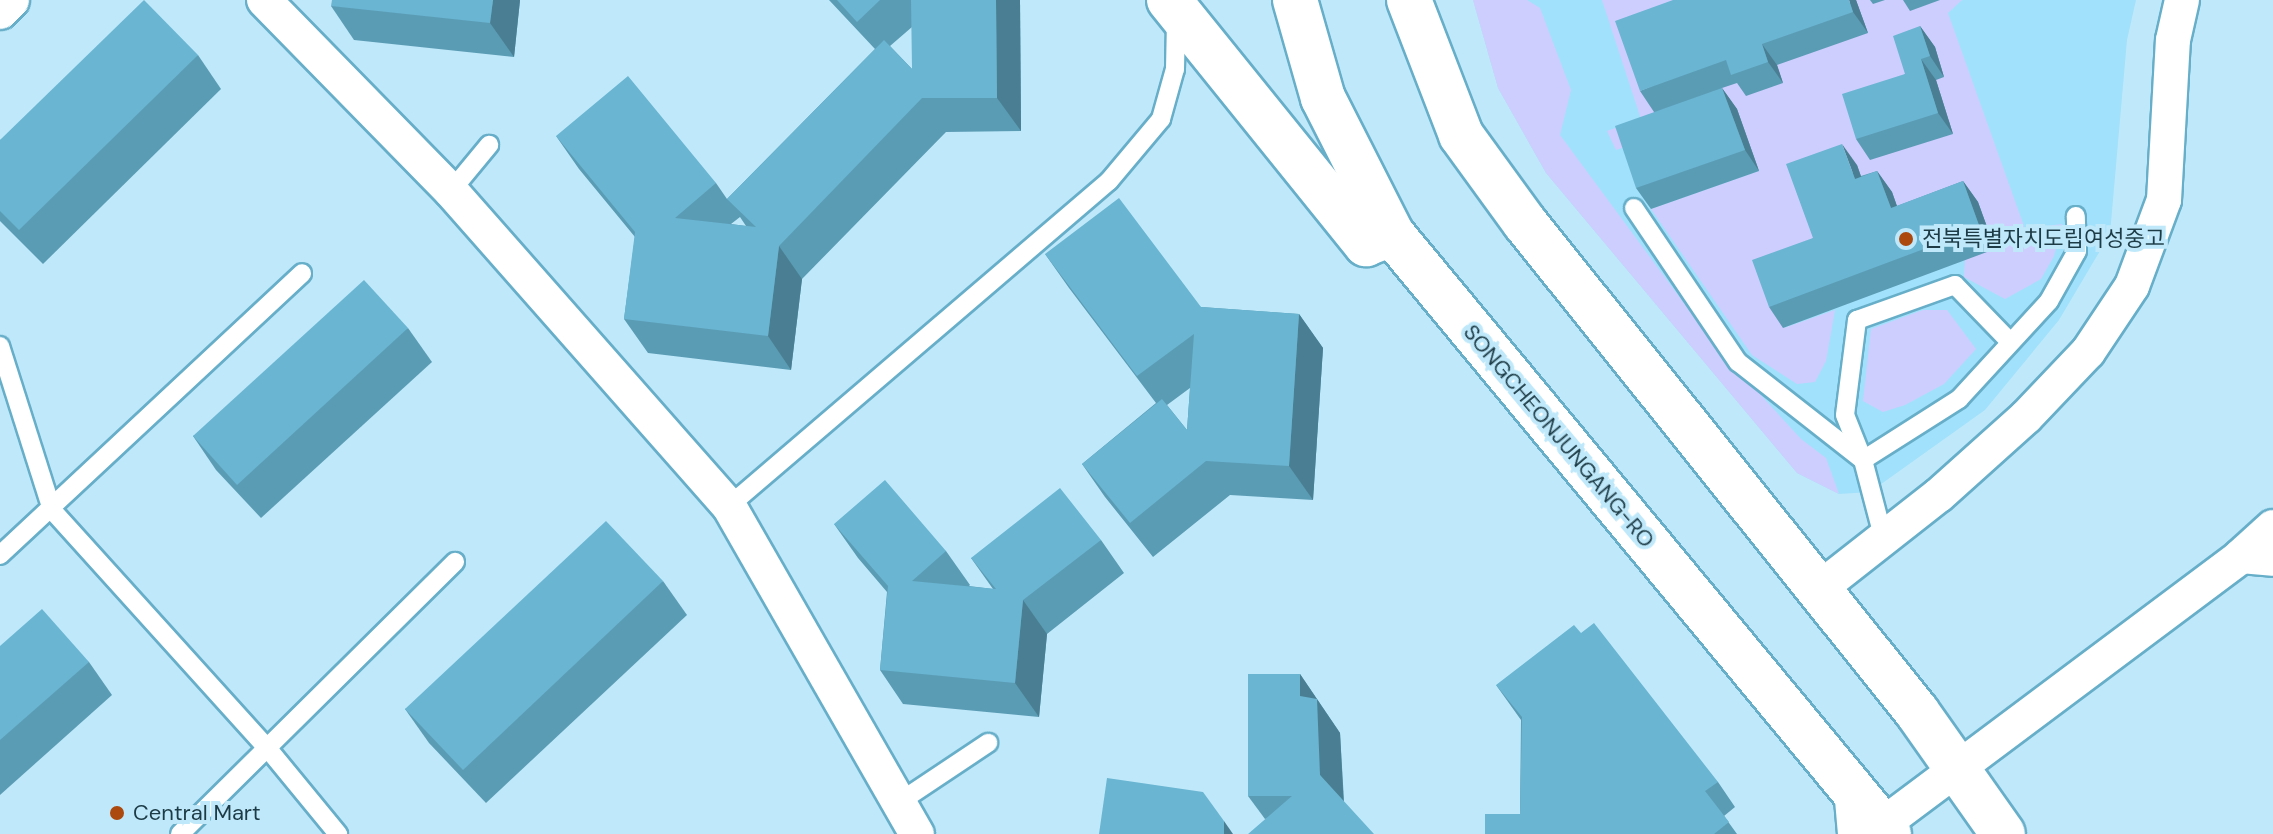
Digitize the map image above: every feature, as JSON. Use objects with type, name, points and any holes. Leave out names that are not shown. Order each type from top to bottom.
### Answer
[{"type":"street","points":[[0,12],[12,0]]},
{"type":"street","points":[[264,0],[451,191],[729,506],[901,801],[917,834]]},
{"type":"street","name":"SONGCHEONJUNGANG-RO","points":[[1295,0],[1323,98],[1392,234],[1851,788],[1875,831]]},
{"type":"street","points":[[1409,0],[1461,135],[1525,223],[1819,589],[1959,769],[2003,834]]},
{"type":"street","points":[[1819,589],[1884,540],[2026,417],[2088,352],[2132,286],[2164,200],[2173,40],[2182,0]]},
{"type":"street","points":[[1173,3],[1366,244],[1392,234]]},
{"type":"street","points":[[1875,831],[2257,558],[2273,527]]},
{"type":"lane","points":[[729,506],[1109,181],[1161,119],[1175,69],[1173,3]]},
{"type":"lane","points":[[451,191],[489,145]]},
{"type":"lane","points":[[1634,208],[1738,362],[1863,460]]},
{"type":"lane","points":[[1863,460],[1959,399],[2049,301],[2077,251],[2076,216]]},
{"type":"lane","points":[[0,555],[52,510],[302,273]]},
{"type":"lane","points":[[1884,540],[1863,460],[1845,415],[1857,320],[1955,285],[2010,342]]},
{"type":"lane","points":[[0,346],[52,510],[269,750],[338,834]]},
{"type":"lane","points":[[180,834],[269,750],[455,562]]},
{"type":"lane","points":[[901,801],[988,743]]},
{"type":"shaded area","points":[[1473,0],[2136,0],[2127,40],[2110,234],[2059,320],[1985,410],[1870,492],[1839,494],[1797,473],[1546,173],[1498,88]]},
{"type":"shaded area","points":[[1473,0],[1527,0],[1540,8],[1571,90],[1560,135],[1714,344],[1801,439],[1826,458],[1839,494],[1797,473],[1546,173],[1498,88]]},
{"type":"shaded area","points":[[1602,0],[1962,0],[1948,13],[2025,229],[2062,224],[2054,256],[2041,279],[2005,299],[1964,277],[1965,260],[1828,259],[1784,328],[1835,310],[1826,361],[1815,382],[1797,384],[1752,355],[1651,209],[1759,171],[1736,109],[1616,150],[1607,131],[1641,119]]},
{"type":"shaded area","points":[[1923,310],[1947,310],[1976,349],[1944,384],[1905,405],[1883,412],[1863,401],[1871,329]]},
{"type":"building","points":[[144,0],[198,55],[19,230],[0,211],[0,140]]},
{"type":"building","points":[[332,0],[493,0],[490,23],[331,6]]},
{"type":"building","points":[[837,0],[880,0],[857,22]]},
{"type":"building","points":[[911,0],[996,0],[997,98],[922,98],[779,246],[768,336],[624,319],[635,232],[556,136],[628,76],[716,183],[675,218],[756,227],[727,199],[884,40],[912,69]]},
{"type":"building","points":[[1673,0],[1849,0],[1853,12],[1762,44],[1768,62],[1731,75],[1726,60],[1640,91],[1615,21]]},
{"type":"building","points":[[1920,26],[1930,56],[1921,59],[1938,113],[1856,139],[1842,94],[1905,74],[1893,36]]},
{"type":"building","points":[[1722,88],[1745,150],[1636,188],[1615,126]]},
{"type":"building","name":"전북특별자치도립여성중고","points":[[1842,144],[1855,179],[1877,171],[1891,208],[1963,181],[1980,228],[1769,307],[1752,260],[1813,238],[1786,164]]},
{"type":"building","points":[[1119,198],[1201,307],[1299,314],[1289,466],[1206,461],[1130,523],[1082,464],[1162,399],[1187,430],[1194,334],[1137,376],[1045,254]]},
{"type":"building","points":[[364,280],[408,328],[237,485],[193,436]]},
{"type":"building","points":[[885,480],[946,551],[912,581],[996,589],[971,558],[1060,488],[1101,540],[1023,600],[1015,683],[880,670],[888,586],[834,524]]},
{"type":"building","points":[[606,521],[663,581],[463,770],[405,709]]},
{"type":"building","points":[[42,609],[89,662],[0,740],[0,646]]},
{"type":"building","points":[[1594,623],[1718,782],[1705,791],[1729,822],[1714,834],[1485,834],[1485,814],[1520,814],[1522,717],[1496,685],[1574,625],[1581,633]]},
{"type":"building","points":[[1248,674],[1300,674],[1300,696],[1317,699],[1320,775],[1374,834],[1248,834],[1292,796],[1248,796]]},
{"type":"building","points":[[1107,778],[1203,792],[1224,821],[1224,834],[1099,834]]},
{"type":"place","name":"전북특별자치도립여성중고","points":[[1906,239]]},
{"type":"place","name":"Central Mart","points":[[117,813]]}]
